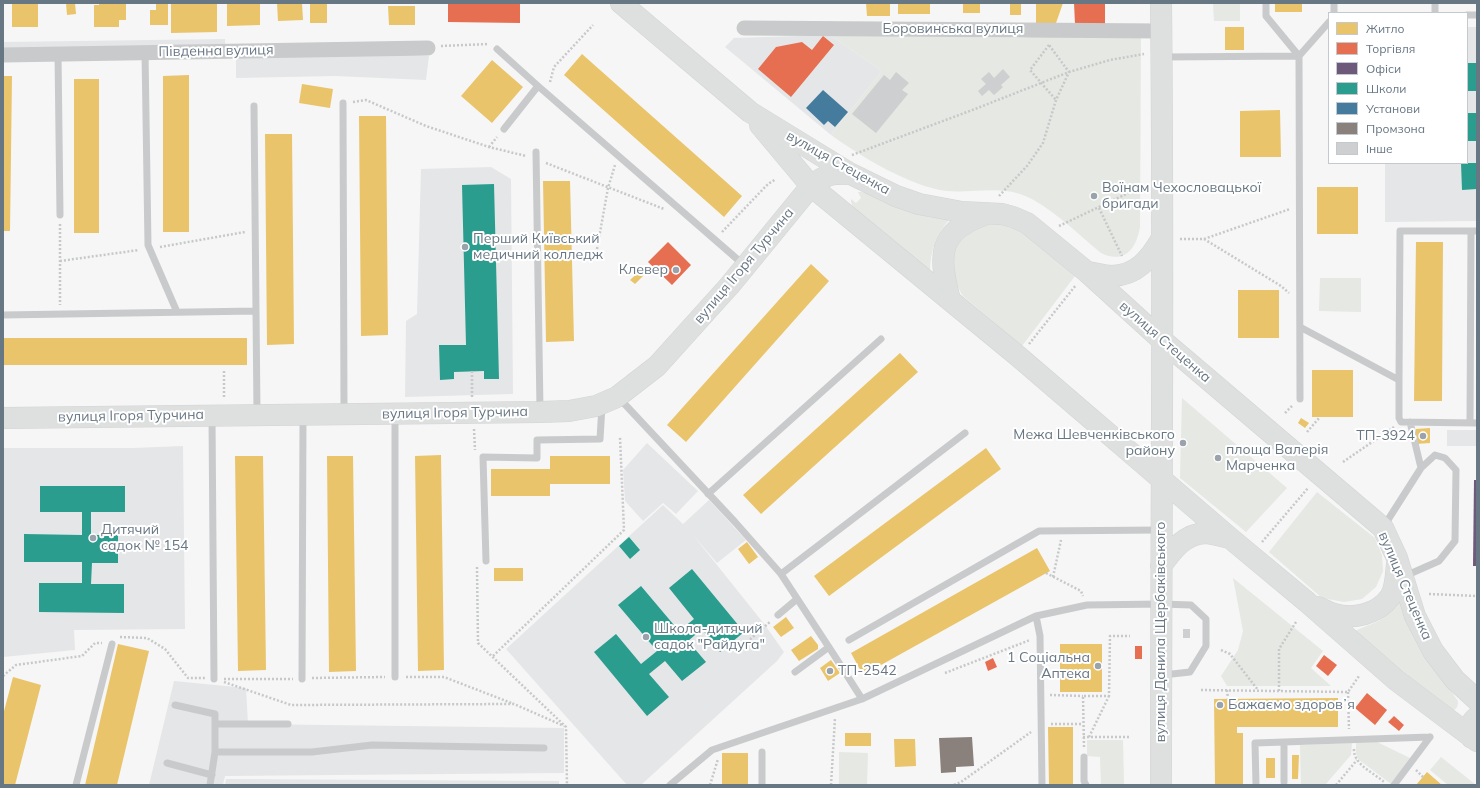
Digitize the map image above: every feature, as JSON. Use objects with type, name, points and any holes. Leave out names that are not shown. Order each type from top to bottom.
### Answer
[{"type":"main road","points":[[1161,3],[1161,31],[1153,55],[1168,238],[1163,341],[1162,478]]},
{"type":"main road","name":"вулиця Стеценка","points":[[622,4],[750,112],[811,186],[950,300],[1162,478],[1230,538],[1308,602],[1396,680],[1475,739]]},
{"type":"main road","name":"вулиця Стеценка","points":[[750,112],[850,165],[896,196],[919,204],[962,212],[1002,214],[1027,223],[1083,276],[1163,341],[1382,528],[1400,567],[1415,616],[1434,651],[1455,680],[1477,700]]},
{"type":"main road","name":"вулиця Ігоря Турчина","points":[[3,418],[218,410],[257,415],[395,413],[473,407],[540,412],[568,411],[596,406],[610,400],[657,366],[746,266],[811,186],[828,174],[837,173],[850,165]]},
{"type":"main road","points":[[950,300],[943,274],[942,258],[946,242],[956,229],[970,220],[986,214]]},
{"type":"main road","points":[[1083,276],[1111,276],[1129,274],[1143,264],[1168,238]]},
{"type":"main road","name":"вулиця Данила Щербаківського","points":[[1161,785],[1162,478]]},
{"type":"main road","points":[[1161,566],[1176,547],[1188,537],[1206,533],[1230,538]]},
{"type":"main road","points":[[1308,602],[1335,614],[1357,616],[1376,610],[1390,597],[1400,567]]},
{"type":"main road","points":[[1475,739],[1471,725],[1473,720],[1477,717]]},
{"type":"street","name":"Боровинська вулиця","points":[[744,28],[1161,31]]},
{"type":"street","name":"Південна вулиця","points":[[3,54],[428,48]]},
{"type":"lane","points":[[1266,3],[1266,16],[1300,56],[1300,399]]},
{"type":"lane","points":[[1153,55],[1300,56],[1328,23]]},
{"type":"lane","points":[[497,49],[546,94],[746,266]]},
{"type":"lane","points":[[145,52],[148,245],[177,312]]},
{"type":"lane","points":[[58,54],[60,215]]},
{"type":"lane","points":[[504,129],[538,86]]},
{"type":"lane","points":[[343,102],[344,414]]},
{"type":"lane","points":[[254,106],[257,415]]},
{"type":"lane","points":[[536,155],[540,412]]},
{"type":"lane","points":[[1400,231],[1474,231],[1473,423],[1401,422],[1399,418],[1400,231]]},
{"type":"lane","points":[[3,315],[256,311]]},
{"type":"lane","points":[[1300,327],[1399,380]]},
{"type":"lane","points":[[708,494],[881,339]]},
{"type":"lane","points":[[486,561],[483,457],[537,458],[537,440],[600,439],[610,400],[708,494],[781,574],[862,699]]},
{"type":"lane","points":[[214,679],[218,410]]},
{"type":"lane","points":[[394,677],[395,413]]},
{"type":"lane","points":[[302,679],[303,414]]},
{"type":"lane","points":[[1410,422],[1421,468]]},
{"type":"lane","points":[[781,574],[965,433]]},
{"type":"lane","points":[[1382,528],[1421,468],[1435,455],[1445,458],[1456,470],[1455,541],[1439,561],[1400,567]]},
{"type":"lane","points":[[849,640],[1038,531],[1161,530]]},
{"type":"lane","points":[[778,615],[797,599]]},
{"type":"lane","points":[[670,785],[712,750],[862,699],[1036,616],[1087,605],[1191,605],[1206,620],[1206,646],[1190,672],[1161,676]]},
{"type":"lane","points":[[1036,616],[1040,636],[1042,785]]},
{"type":"lane","points":[[76,785],[112,644]]},
{"type":"lane","points":[[795,672],[829,647]]},
{"type":"lane","points":[[175,704],[215,714],[215,752],[210,785]]},
{"type":"lane","points":[[215,724],[288,724]]},
{"type":"lane","points":[[1256,785],[1255,744],[1430,737],[1394,785]]},
{"type":"lane","points":[[1284,743],[1284,782]]},
{"type":"lane","points":[[215,752],[312,752],[372,745],[544,748]]},
{"type":"lane","points":[[762,752],[762,785]]},
{"type":"lane","points":[[1084,757],[1084,781],[1086,785]]},
{"type":"lane","points":[[167,763],[212,775]]},
{"type":"path","points":[[546,94],[554,67],[593,25]]},
{"type":"path","points":[[1048,30],[1049,45],[1069,72]]},
{"type":"path","points":[[428,48],[446,45],[488,44],[497,49]]},
{"type":"path","points":[[1049,45],[1030,70],[1056,100]]},
{"type":"path","points":[[850,165],[1069,72],[1110,60],[1153,55]]},
{"type":"path","points":[[999,196],[1027,166],[1043,143],[1056,100],[1069,72]]},
{"type":"path","points":[[343,102],[366,100],[426,126],[489,147],[536,155],[608,188],[663,210],[675,205]]},
{"type":"path","points":[[597,249],[608,188],[617,155]]},
{"type":"path","points":[[715,240],[768,184],[776,179]]},
{"type":"path","points":[[1059,226],[1143,186]]},
{"type":"path","points":[[1168,238],[1204,239],[1300,206]]},
{"type":"path","points":[[1099,208],[1125,262]]},
{"type":"path","points":[[60,215],[60,314]]},
{"type":"path","points":[[1204,239],[1281,286],[1300,303]]},
{"type":"path","points":[[1026,349],[1083,276]]},
{"type":"path","points":[[218,410],[224,371]]},
{"type":"path","points":[[472,371],[475,454]]},
{"type":"path","points":[[1308,432],[1320,417]]},
{"type":"path","points":[[1343,462],[1401,422]]},
{"type":"path","points":[[493,656],[624,530],[620,437]]},
{"type":"path","points":[[1259,545],[1310,486]]},
{"type":"path","points":[[1053,577],[1064,530]]},
{"type":"path","points":[[477,564],[478,643],[566,727],[567,785]]},
{"type":"path","points":[[1046,573],[1080,591],[1087,605]]},
{"type":"path","points":[[1429,594],[1477,596]]},
{"type":"path","points":[[738,650],[778,615]]},
{"type":"path","points":[[1278,691],[1278,649],[1296,622]]},
{"type":"path","points":[[1090,737],[1109,696],[1110,636],[1130,636]]},
{"type":"path","points":[[3,676],[16,665],[82,656],[95,643],[112,644],[112,637],[147,638],[165,649],[188,678],[302,679],[444,677],[514,704],[566,727]]},
{"type":"path","points":[[1221,650],[1230,654],[1258,690]]},
{"type":"path","points":[[1359,676],[1348,692],[1353,754],[1357,760],[1389,785]]},
{"type":"path","points":[[214,679],[291,705],[514,704]]},
{"type":"path","points":[[1201,690],[1348,692]]},
{"type":"path","points":[[1227,690],[1228,699]]},
{"type":"path","points":[[1041,695],[1109,696]]},
{"type":"path","points":[[1083,696],[1084,757]]},
{"type":"path","points":[[831,785],[836,716]]},
{"type":"path","points":[[954,785],[961,782],[1041,724],[1083,724]]},
{"type":"path","points":[[1084,737],[1130,737]]},
{"type":"path","points":[[1336,785],[1357,760]]},
{"type":"shaded area","points":[[1213,3],[1240,3],[1240,21],[1214,21]]},
{"type":"shaded area","points":[[1468,27],[1477,27],[1477,221],[1385,222],[1385,164],[1468,164]]},
{"type":"shaded area","points":[[1141,28],[1140,227],[1132,248],[1128,253],[1122,256],[1109,256],[1101,253],[1053,213],[1023,195],[1014,192],[995,190],[947,191],[918,184],[871,161],[831,135],[882,71],[830,35],[1021,38]]},
{"type":"shaded area","points":[[830,35],[882,71],[831,135],[725,47],[734,38]]},
{"type":"shaded area","points":[[225,39],[225,47],[3,50],[3,42]]},
{"type":"shaded area","points":[[337,52],[429,56],[426,80],[335,76],[236,78],[236,54]]},
{"type":"shaded area","name":"Перший Київський медичний колледж","points":[[491,167],[511,179],[513,394],[405,397],[406,321],[417,314],[421,169]]},
{"type":"shaded area","points":[[858,192],[868,194],[899,208],[949,220],[944,225],[937,237],[931,257],[930,271],[853,208],[851,199],[856,203],[861,198]]},
{"type":"shaded area","points":[[993,222],[1021,230],[1075,276],[1022,346],[963,296],[954,274],[953,259],[962,237]]},
{"type":"shaded area","points":[[1320,278],[1361,278],[1361,312],[1319,311]]},
{"type":"shaded area","points":[[1182,398],[1287,488],[1246,532],[1180,478]]},
{"type":"shaded area","points":[[1447,430],[1477,430],[1477,446],[1447,446]]},
{"type":"shaded area","points":[[647,443],[698,491],[676,514],[663,503],[643,521],[625,501],[623,470]]},
{"type":"shaded area","name":"Дитячий садок № 154","points":[[183,446],[185,629],[74,630],[75,650],[3,657],[3,448],[133,448]]},
{"type":"shaded area","points":[[1317,492],[1375,538],[1382,555],[1383,571],[1376,587],[1362,599],[1344,602],[1322,598],[1269,552]]},
{"type":"shaded area","name":"Школа-дитячий садок \"Райдуга\"","points":[[709,500],[746,540],[717,563],[693,535],[765,625],[784,652],[777,661],[641,785],[627,785],[506,649],[663,505],[683,524]]},
{"type":"shaded area","points":[[1233,578],[1323,651],[1311,668],[1331,686],[1227,686],[1221,676],[1238,650],[1243,631]]},
{"type":"shaded area","points":[[1400,596],[1419,646],[1458,701],[1457,707],[1454,710],[1450,711],[1352,632],[1379,621]]},
{"type":"shaded area","points":[[174,681],[246,688],[248,724],[564,728],[564,773],[225,776],[223,785],[149,785]]},
{"type":"shaded area","points":[[1087,740],[1123,740],[1124,785],[1101,785],[1100,757],[1087,756]]},
{"type":"shaded area","points":[[1377,742],[1410,758],[1391,784],[1358,759],[1356,753],[1356,743]]},
{"type":"shaded area","points":[[1352,743],[1351,755],[1325,785],[1301,785],[1300,745]]},
{"type":"shaded area","points":[[839,752],[868,753],[867,785],[839,785]]},
{"type":"shaded area","points":[[1441,757],[1476,785],[1448,785],[1430,770]]},
{"type":"shaded area","points":[[226,779],[559,781],[559,785],[225,785]]},
{"type":"building: Житло","points":[[12,3],[38,3],[38,27],[12,27]]},
{"type":"building: Житло","points":[[66,3],[75,3],[76,14],[67,15]]},
{"type":"building: Житло","points":[[99,3],[126,3],[126,20],[119,20],[119,27],[94,27],[94,5],[99,5]]},
{"type":"building: Житло","points":[[156,3],[168,3],[168,25],[150,25],[150,10],[156,10]]},
{"type":"building: Житло","points":[[171,3],[217,3],[217,32],[171,33]]},
{"type":"building: Житло","points":[[277,3],[302,3],[303,20],[278,21]]},
{"type":"building: Житло","points":[[310,3],[327,3],[327,23],[310,23]]},
{"type":"building: Житло","points":[[866,3],[890,3],[890,16],[867,16]]},
{"type":"building: Житло","points":[[898,3],[930,3],[930,14],[898,14]]},
{"type":"building: Житло","points":[[963,3],[980,3],[980,13],[963,13]]},
{"type":"building: Житло","points":[[1010,3],[1021,3],[1021,15],[1010,15]]},
{"type":"building: Житло","points":[[1036,3],[1063,3],[1056,23],[1036,23]]},
{"type":"building: Житло","points":[[1275,3],[1302,3],[1302,12],[1275,12]]},
{"type":"building: Житло","points":[[227,4],[260,4],[260,25],[227,26]]},
{"type":"building: Житло","points":[[388,6],[415,6],[415,25],[389,25]]},
{"type":"building: Житло","points":[[1225,27],[1244,27],[1244,50],[1225,50]]},
{"type":"building: Житло","points":[[582,54],[742,196],[724,217],[564,75]]},
{"type":"building: Житло","points":[[492,60],[523,87],[492,123],[461,96]]},
{"type":"building: Житло","points":[[189,75],[189,232],[163,232],[163,76]]},
{"type":"building: Житло","points":[[3,76],[12,76],[10,231],[3,231]]},
{"type":"building: Житло","points":[[74,79],[99,79],[99,233],[74,233]]},
{"type":"building: Житло","points":[[302,84],[333,89],[330,108],[299,103]]},
{"type":"building: Житло","points":[[1280,110],[1281,157],[1240,157],[1240,111]]},
{"type":"building: Житло","points":[[359,116],[386,116],[388,335],[361,336]]},
{"type":"building: Житло","points":[[265,134],[292,134],[294,344],[267,345]]},
{"type":"building: Житло","points":[[543,181],[570,181],[574,341],[546,342]]},
{"type":"building: Житло","points":[[1317,187],[1358,187],[1358,234],[1317,234]]},
{"type":"building: Житло","points":[[1416,242],[1443,242],[1442,401],[1414,401]]},
{"type":"building: Житло","points":[[811,264],[829,281],[686,442],[667,425]]},
{"type":"building: Житло","points":[[641,270],[645,274],[635,284],[630,280]]},
{"type":"building: Житло","points":[[1238,290],[1279,290],[1279,338],[1238,338]]},
{"type":"building: Житло","points":[[3,338],[247,338],[247,365],[3,365]]},
{"type":"building: Житло","points":[[900,353],[918,372],[761,514],[743,495]]},
{"type":"building: Житло","points":[[1312,370],[1353,370],[1353,417],[1312,417]]},
{"type":"building: Житло","points":[[1301,418],[1309,423],[1305,428],[1298,423]]},
{"type":"building: Житло","name":"ТП-3924","points":[[1430,428],[1430,443],[1416,444],[1416,429]]},
{"type":"building: Житло","points":[[986,448],[1001,469],[829,596],[814,576]]},
{"type":"building: Житло","points":[[441,455],[444,670],[418,671],[415,456]]},
{"type":"building: Житло","points":[[235,456],[263,456],[266,670],[238,671]]},
{"type":"building: Житло","points":[[327,456],[353,456],[356,671],[329,672]]},
{"type":"building: Житло","points":[[550,456],[610,456],[610,484],[550,484],[550,496],[491,496],[491,469],[550,469]]},
{"type":"building: Житло","points":[[747,542],[758,557],[749,564],[738,549]]},
{"type":"building: Житло","points":[[1037,548],[1050,571],[863,675],[851,653]]},
{"type":"building: Житло","points":[[494,568],[523,568],[523,581],[494,581]]},
{"type":"building: Житло","points":[[786,617],[794,628],[781,637],[773,627]]},
{"type":"building: Житло","points":[[811,636],[818,645],[818,649],[799,661],[791,650]]},
{"type":"building: Житло","points":[[118,644],[149,651],[117,785],[85,785]]},
{"type":"building: Житло","points":[[1060,644],[1102,644],[1102,692],[1060,692]]},
{"type":"building: Житло","name":"ТП-2542","points":[[831,660],[840,673],[828,681],[820,668]]},
{"type":"building: Житло","points":[[13,677],[41,685],[15,785],[3,785],[3,715]]},
{"type":"building: Житло","points":[[1338,698],[1338,727],[1237,727],[1237,733],[1243,733],[1243,785],[1215,785],[1214,699]]},
{"type":"building: Житло","points":[[1048,727],[1073,727],[1073,785],[1049,785]]},
{"type":"building: Житло","points":[[845,733],[871,733],[871,746],[845,746]]},
{"type":"building: Житло","points":[[894,739],[915,739],[916,766],[895,767]]},
{"type":"building: Житло","points":[[722,753],[748,753],[748,785],[722,785]]},
{"type":"building: Житло","points":[[1292,755],[1299,755],[1298,779],[1292,779]]},
{"type":"building: Житло","points":[[1266,758],[1275,758],[1275,778],[1266,778]]},
{"type":"building: Житло","points":[[1427,772],[1442,785],[1416,785]]},
{"type":"building: Торгівля","points":[[448,3],[520,3],[520,23],[448,22]]},
{"type":"building: Торгівля","points":[[1074,3],[1105,3],[1105,24],[1075,24]]},
{"type":"building: Торгівля","points":[[823,36],[834,45],[791,97],[758,69],[776,47],[802,42],[812,50]]},
{"type":"building: Торгівля","points":[[668,242],[691,265],[672,285],[648,262]]},
{"type":"building: Торгівля","points":[[1135,646],[1142,646],[1142,659],[1135,659]]},
{"type":"building: Торгівля","points":[[1324,655],[1337,665],[1328,676],[1316,666]]},
{"type":"building: Торгівля","points":[[993,658],[997,667],[988,671],[985,662]]},
{"type":"building: Торгівля","points":[[1367,693],[1387,710],[1375,725],[1355,708]]},
{"type":"building: Торгівля","points":[[1394,716],[1404,725],[1399,731],[1388,722]]},
{"type":"building: Офіси","points":[[1474,480],[1477,480],[1477,566],[1473,566]]},
{"type":"building: Школи","points":[[1468,63],[1477,63],[1477,91],[1468,91]]},
{"type":"building: Школи","points":[[1468,113],[1477,113],[1477,141],[1468,141]]},
{"type":"building: Школи","points":[[1477,163],[1477,189],[1462,190],[1461,164]]},
{"type":"building: Школи","points":[[494,184],[499,379],[484,379],[484,371],[454,372],[454,379],[440,380],[439,345],[466,345],[462,185]]},
{"type":"building: Школи","points":[[40,486],[125,486],[125,512],[91,512],[91,535],[118,535],[118,563],[92,563],[91,584],[124,584],[124,613],[39,612],[39,583],[82,583],[82,562],[24,562],[24,534],[82,535],[82,512],[40,512]]},
{"type":"building: Школи","points":[[629,537],[640,550],[630,559],[619,546]]},
{"type":"building: Школи","points":[[692,569],[744,632],[720,652],[702,629],[688,641],[706,662],[682,681],[665,661],[649,674],[669,697],[647,716],[594,652],[616,634],[641,664],[657,651],[618,605],[641,586],[679,631],[694,619],[669,588]]},
{"type":"building: Установи","points":[[823,90],[848,112],[835,127],[828,121],[824,125],[806,108]]},
{"type":"building: Промзона","points":[[972,737],[974,766],[956,767],[956,772],[941,773],[939,738]]},
{"type":"building: Інше","points":[[1003,69],[1010,77],[1001,85],[1003,87],[994,95],[989,90],[982,96],[978,91],[986,84],[981,79],[989,72],[994,78]]},
{"type":"building: Інше","points":[[896,72],[909,83],[902,90],[908,94],[876,133],[852,114],[884,75],[890,80]]},
{"type":"building: Інше","points":[[1183,629],[1190,629],[1190,638],[1183,638]]},
{"type":"place","name":"Воїнам Чехословацької бригади","points":[[1094,196]]},
{"type":"place","name":"Перший Київський медичний колледж","points":[[465,247]]},
{"type":"place","name":"Клевер","points":[[676,270]]},
{"type":"place","name":"ТП-3924","points":[[1423,436]]},
{"type":"place","name":"Межа Шевченківського району","points":[[1183,443]]},
{"type":"place","name":"площа Валерія Марченка","points":[[1218,458]]},
{"type":"place","name":"Дитячий садок № 154","points":[[93,538]]},
{"type":"place","name":"Школа-дитячий садок \"Райдуга\"","points":[[646,637]]},
{"type":"place","name":"1 Соціальна Аптека","points":[[1098,666]]},
{"type":"place","name":"ТП-2542","points":[[830,671]]},
{"type":"place","name":"Бажаємо здоровʼя","points":[[1220,705]]}]
